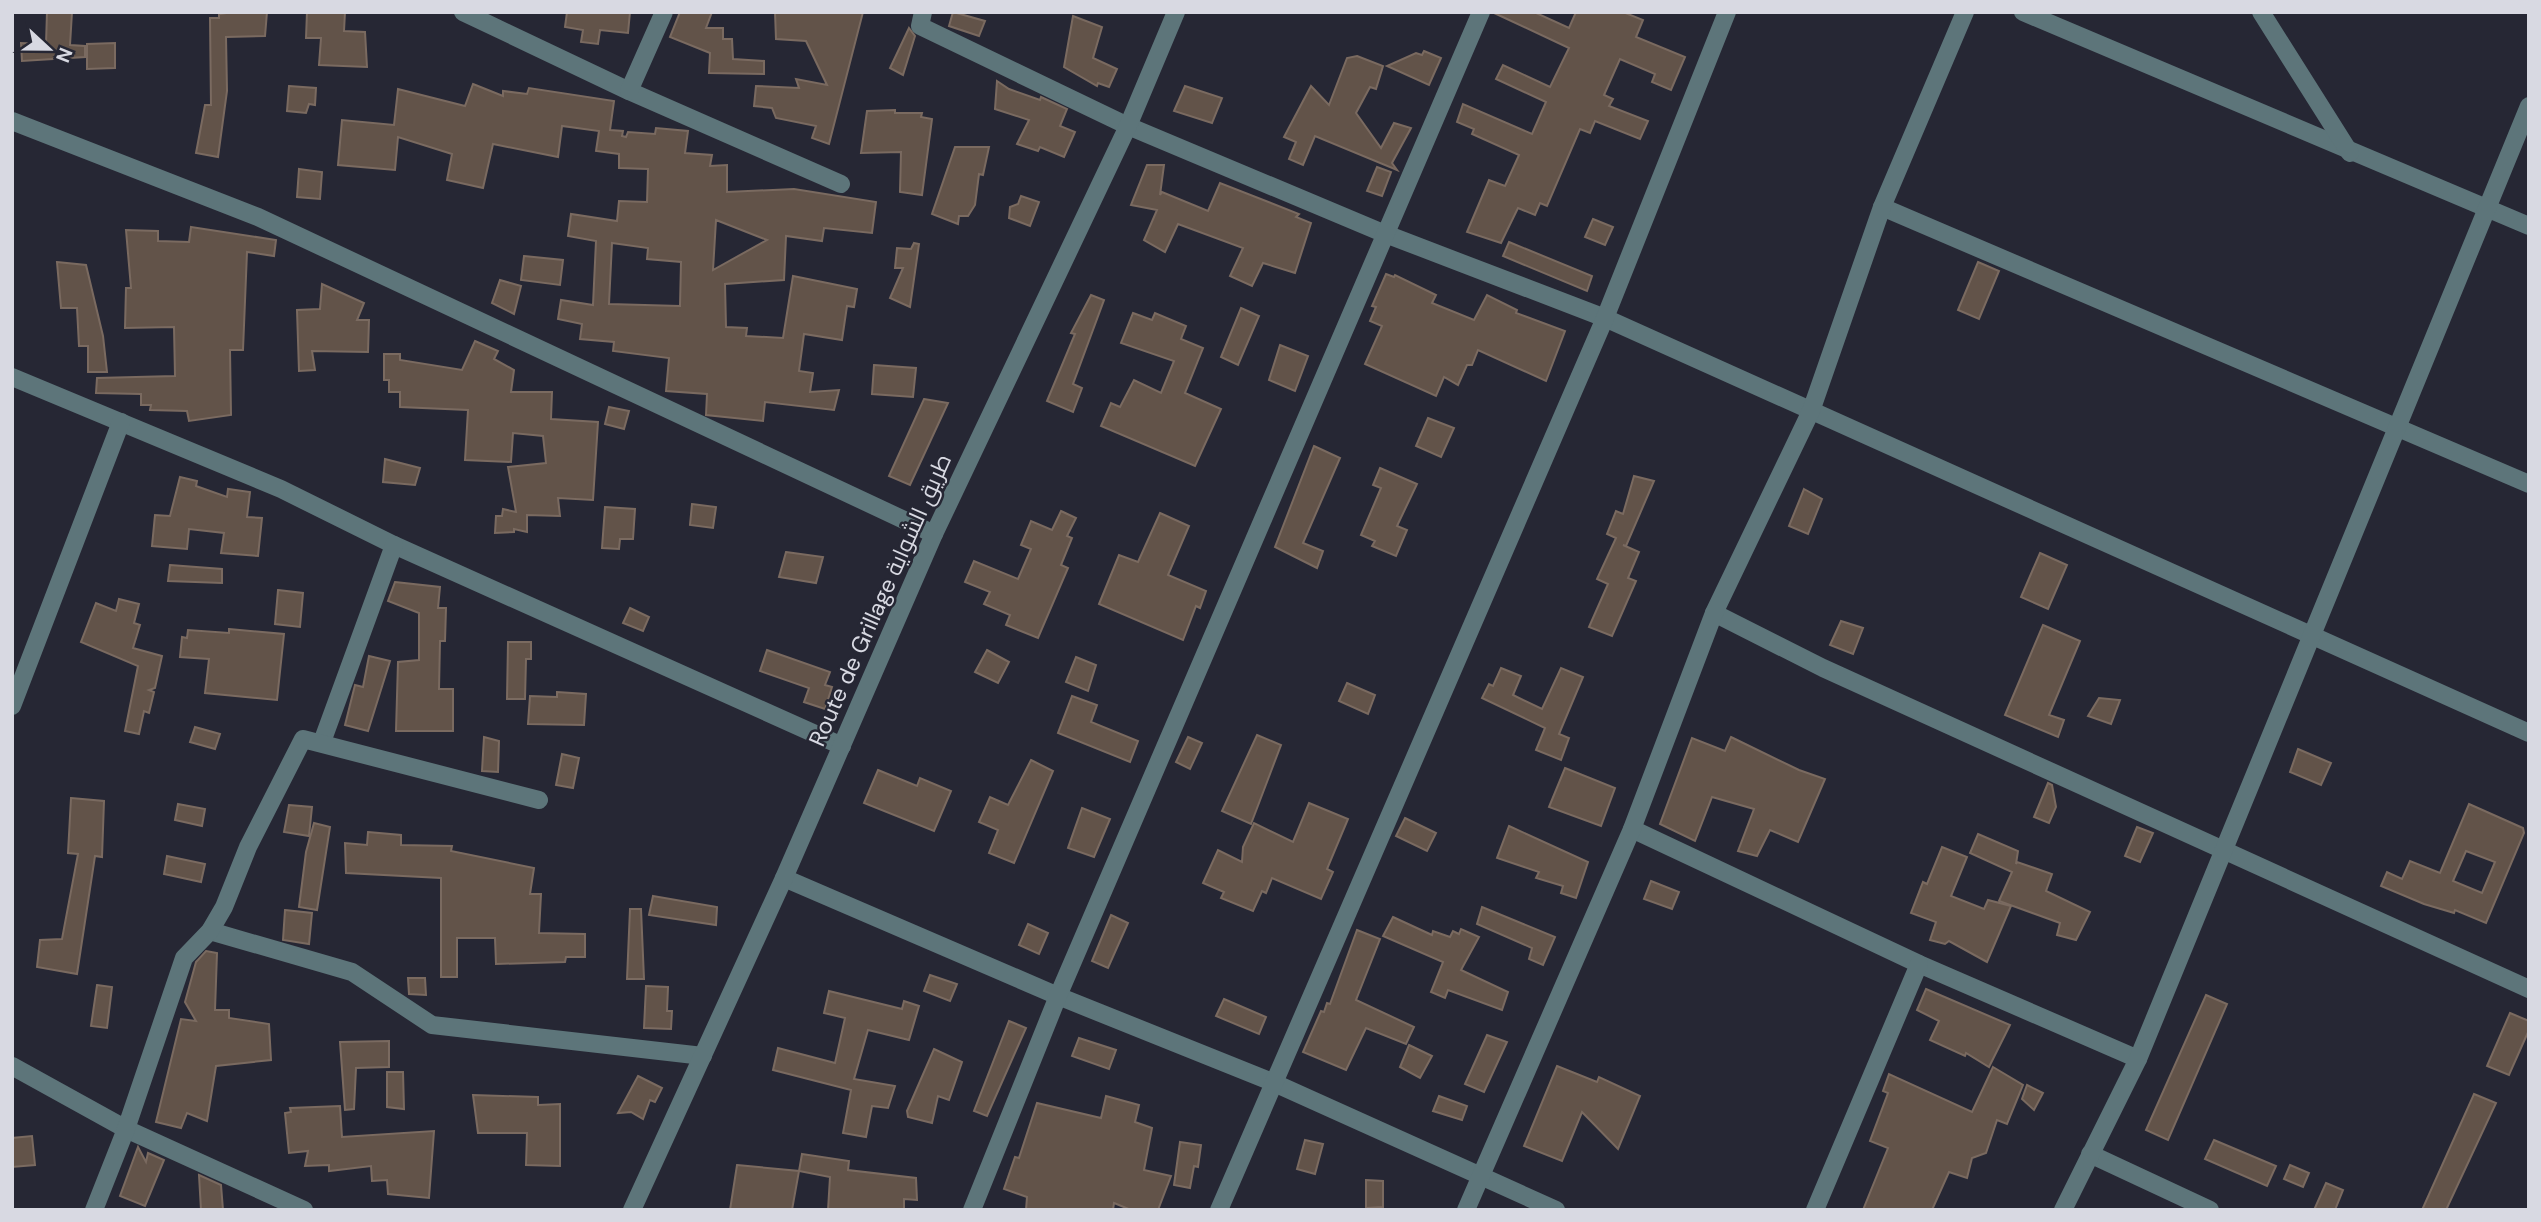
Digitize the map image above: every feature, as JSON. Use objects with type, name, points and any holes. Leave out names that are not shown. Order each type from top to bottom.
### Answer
[{"type":"street","points":[[463,12],[629,91],[841,184]]},
{"type":"street","points":[[629,91],[664,12]]},
{"type":"street","points":[[923,12],[919,26],[1128,126],[1383,233],[1605,318],[2529,733]]},
{"type":"street","name":"Route de Grillage طريق الشواية","points":[[632,1210],[784,878],[934,534],[1128,126],[1176,12]]},
{"type":"street","points":[[972,1210],[1058,996],[1383,233],[1481,12]]},
{"type":"street","points":[[1219,1210],[1272,1082],[1605,318],[1727,12]]},
{"type":"street","points":[[1466,1210],[1632,829],[1714,613],[1811,411],[1882,207],[1965,12]]},
{"type":"street","points":[[2023,12],[2350,153],[2529,226]]},
{"type":"street","points":[[2261,12],[2350,153]]},
{"type":"street","points":[[2063,1210],[2138,1059],[2529,106]]},
{"type":"street","points":[[12,121],[258,217],[934,534]]},
{"type":"street","points":[[1882,207],[2529,484]]},
{"type":"street","points":[[12,377],[281,489],[394,545],[842,746]]},
{"type":"street","points":[[12,706],[121,422]]},
{"type":"street","points":[[322,742],[394,545]]},
{"type":"street","points":[[1714,613],[1823,668],[2529,989]]},
{"type":"street","points":[[94,1210],[126,1129],[184,958],[210,931],[224,907],[248,847],[303,739],[539,800]]},
{"type":"street","points":[[1632,829],[1919,964],[2138,1059]]},
{"type":"street","points":[[784,878],[1058,996],[1272,1082],[1482,1174],[1556,1210]]},
{"type":"street","points":[[210,931],[352,972],[432,1025],[703,1055]]},
{"type":"street","points":[[1815,1210],[1919,964]]},
{"type":"street","points":[[12,1066],[126,1129],[304,1210]]},
{"type":"street","points":[[2090,1154],[2210,1210]]},
{"type":"building","points":[[47,12],[72,12],[70,45],[85,46],[85,57],[22,61],[21,43],[46,44]]},
{"type":"building","points":[[267,12],[265,36],[226,37],[227,91],[218,157],[196,153],[205,105],[211,105],[210,18],[219,18],[219,14]]},
{"type":"building","points":[[307,12],[345,12],[344,31],[365,32],[367,67],[319,65],[321,38],[306,38]]},
{"type":"building","points":[[567,12],[630,12],[628,33],[600,30],[598,44],[581,42],[583,30],[565,27]]},
{"type":"building","points":[[680,12],[712,12],[706,28],[723,28],[723,39],[732,39],[733,59],[764,61],[764,74],[709,73],[710,53],[670,37]]},
{"type":"building","points":[[775,12],[863,12],[829,144],[812,138],[816,126],[776,118],[772,108],[754,106],[756,86],[799,88],[796,79],[827,85],[806,41],[776,39]]},
{"type":"building","points":[[953,12],[985,21],[979,36],[949,26]]},
{"type":"building","points":[[1492,12],[1534,12],[1569,28],[1576,12],[1623,12],[1643,20],[1636,37],[1685,57],[1671,90],[1652,82],[1655,74],[1620,59],[1604,95],[1613,99],[1609,106],[1648,121],[1640,139],[1595,121],[1590,133],[1580,129],[1547,206],[1540,203],[1535,215],[1518,208],[1501,243],[1467,232],[1489,180],[1505,186],[1519,155],[1472,134],[1474,129],[1457,122],[1463,104],[1532,134],[1546,102],[1496,79],[1503,65],[1550,87],[1569,48]]},
{"type":"building","points":[[1073,16],[1102,27],[1093,58],[1117,69],[1109,87],[1098,83],[1097,86],[1064,67]]},
{"type":"building","points":[[909,28],[915,36],[903,75],[890,68]]},
{"type":"building","points":[[115,43],[115,68],[87,69],[87,44]]},
{"type":"building","points":[[1424,51],[1441,58],[1429,85],[1387,66],[1416,53],[1422,55]]},
{"type":"building","points":[[1357,56],[1383,66],[1376,89],[1370,87],[1356,113],[1381,148],[1394,123],[1411,128],[1392,163],[1397,170],[1315,136],[1303,165],[1289,159],[1296,142],[1284,137],[1311,86],[1329,105],[1347,58]]},
{"type":"building","points":[[997,81],[1009,89],[1040,100],[1041,97],[1067,109],[1060,126],[1075,132],[1064,157],[1040,147],[1038,151],[1017,144],[1029,120],[995,109]]},
{"type":"building","points":[[473,84],[503,96],[503,91],[527,94],[529,88],[614,101],[610,130],[623,131],[622,136],[626,137],[628,132],[655,134],[656,128],[688,131],[685,153],[712,155],[710,166],[727,165],[727,192],[794,189],[876,202],[872,233],[824,228],[822,241],[786,236],[784,280],[725,284],[726,327],[747,328],[746,336],[783,338],[793,276],[857,289],[854,307],[847,306],[842,340],[804,334],[799,371],[813,373],[810,392],[839,390],[834,410],[765,402],[763,421],[706,415],[707,394],[666,391],[669,358],[613,351],[614,342],[580,339],[582,324],[558,319],[561,300],[593,305],[596,241],[568,236],[571,214],[617,221],[619,201],[647,202],[648,169],[619,168],[619,154],[596,151],[599,131],[562,126],[558,157],[493,144],[483,188],[447,180],[452,154],[398,137],[395,170],[338,165],[342,120],[394,125],[398,89],[465,106]],"holes":[[[716,220],[767,240],[713,270]],[[612,243],[648,248],[647,259],[681,262],[680,306],[609,304]]]},
{"type":"building","points":[[289,86],[316,88],[315,105],[309,104],[306,113],[287,111]]},
{"type":"building","points":[[1185,86],[1222,98],[1212,123],[1174,111]]},
{"type":"building","points":[[895,110],[895,113],[922,113],[921,117],[932,119],[922,195],[900,192],[901,152],[861,153],[867,111]]},
{"type":"building","points":[[955,147],[989,147],[983,175],[979,174],[975,205],[968,216],[959,216],[958,224],[932,214]]},
{"type":"building","points":[[1147,165],[1164,165],[1160,195],[1162,192],[1208,211],[1220,183],[1299,214],[1296,217],[1311,223],[1295,273],[1263,263],[1252,286],[1230,276],[1243,248],[1178,224],[1165,252],[1144,240],[1157,210],[1131,205]]},
{"type":"building","points":[[1377,167],[1391,172],[1382,196],[1367,191]]},
{"type":"building","points":[[299,169],[322,172],[320,199],[297,197]]},
{"type":"building","points":[[1021,196],[1039,202],[1030,226],[1009,218],[1010,207],[1018,204]]},
{"type":"building","points":[[1593,219],[1613,227],[1605,245],[1585,237]]},
{"type":"building","points":[[191,227],[276,240],[274,256],[247,252],[243,350],[230,350],[231,415],[189,421],[187,411],[150,410],[151,405],[141,405],[141,394],[96,393],[97,378],[175,376],[174,327],[125,328],[126,288],[131,288],[126,230],[158,231],[158,241],[189,242]]},
{"type":"building","points":[[1509,242],[1592,276],[1587,291],[1503,256]]},
{"type":"building","points":[[914,243],[919,244],[910,307],[890,298],[903,268],[895,268],[897,248],[911,249]]},
{"type":"building","points":[[524,256],[563,260],[560,285],[521,280]]},
{"type":"building","points":[[57,262],[86,265],[103,336],[107,372],[88,372],[88,346],[79,346],[77,308],[61,308]]},
{"type":"building","points":[[1978,262],[1999,271],[1979,319],[1958,310]]},
{"type":"building","points":[[1386,274],[1395,275],[1436,295],[1432,303],[1474,320],[1487,295],[1517,310],[1516,313],[1565,331],[1546,381],[1478,350],[1472,365],[1467,365],[1458,385],[1444,377],[1436,396],[1365,364],[1382,326],[1370,321],[1376,307],[1372,306]]},
{"type":"building","points":[[500,280],[521,286],[514,314],[492,303]]},
{"type":"building","points":[[322,284],[364,303],[357,320],[369,320],[368,352],[312,351],[315,370],[299,371],[297,310],[320,309]]},
{"type":"building","points":[[1091,295],[1104,300],[1073,384],[1082,388],[1073,412],[1047,401],[1075,334],[1071,333]]},
{"type":"building","points":[[1241,308],[1259,316],[1238,365],[1221,357]]},
{"type":"building","points":[[1133,313],[1152,320],[1155,313],[1186,326],[1181,339],[1203,348],[1185,393],[1221,409],[1195,466],[1101,426],[1111,403],[1120,407],[1134,380],[1161,393],[1174,361],[1121,343]]},
{"type":"building","points":[[475,341],[498,351],[494,359],[514,370],[511,392],[552,392],[551,419],[598,422],[593,500],[558,498],[560,516],[527,515],[527,532],[514,529],[514,532],[495,533],[496,516],[502,516],[503,509],[516,512],[508,467],[546,463],[543,436],[513,433],[511,462],[465,460],[468,410],[400,407],[400,392],[389,392],[389,380],[384,380],[384,354],[400,354],[400,360],[462,370]]},
{"type":"building","points":[[1280,345],[1308,356],[1295,391],[1269,380]]},
{"type":"building","points":[[874,365],[916,368],[913,397],[872,394]]},
{"type":"building","points":[[924,399],[948,403],[910,485],[889,476]]},
{"type":"building","points":[[609,407],[629,411],[624,429],[605,424]]},
{"type":"building","points":[[1428,418],[1454,428],[1441,457],[1416,446]]},
{"type":"building","points":[[1314,446],[1340,458],[1303,543],[1323,551],[1317,568],[1275,547]]},
{"type":"building","points":[[385,459],[420,468],[415,485],[383,482]]},
{"type":"building","points":[[1380,468],[1417,484],[1397,526],[1407,530],[1396,556],[1372,546],[1375,541],[1361,535],[1381,488],[1373,485]]},
{"type":"building","points":[[1634,476],[1654,481],[1626,546],[1623,545],[1639,552],[1628,578],[1636,581],[1612,636],[1589,627],[1608,584],[1597,579],[1616,538],[1607,534],[1616,511],[1623,514]]},
{"type":"building","points":[[180,477],[197,481],[196,486],[227,497],[228,489],[250,492],[247,517],[262,518],[258,556],[221,553],[224,533],[189,529],[187,549],[152,546],[155,515],[170,516]]},
{"type":"building","points":[[1804,489],[1822,499],[1808,534],[1789,526]]},
{"type":"building","points":[[692,504],[716,507],[713,528],[690,525]]},
{"type":"building","points":[[605,507],[635,509],[633,539],[620,539],[619,549],[602,548]]},
{"type":"building","points":[[1061,511],[1076,518],[1067,536],[1072,538],[1061,565],[1068,568],[1038,638],[1006,625],[1010,615],[984,604],[990,592],[965,582],[974,561],[1018,579],[1031,549],[1021,545],[1031,521],[1052,530]]},
{"type":"building","points":[[1160,513],[1189,526],[1168,575],[1206,591],[1200,608],[1196,606],[1183,640],[1099,604],[1119,555],[1138,562]]},
{"type":"building","points":[[786,552],[823,557],[816,583],[779,577]]},
{"type":"building","points":[[2040,553],[2067,565],[2048,609],[2021,597]]},
{"type":"building","points":[[170,565],[222,569],[222,583],[168,581]]},
{"type":"building","points":[[395,582],[440,587],[438,608],[446,608],[445,641],[440,641],[439,689],[453,689],[453,731],[396,731],[398,662],[419,660],[419,613],[388,601]]},
{"type":"building","points":[[278,590],[303,593],[300,627],[275,624]]},
{"type":"building","points":[[119,599],[139,604],[134,623],[140,625],[133,648],[162,656],[155,688],[149,690],[154,692],[149,713],[144,711],[139,734],[125,731],[138,666],[81,642],[96,603],[116,611]]},
{"type":"building","points":[[630,608],[649,617],[643,631],[623,623]]},
{"type":"building","points":[[1841,621],[1863,628],[1853,654],[1830,645]]},
{"type":"building","points":[[2043,625],[2080,641],[2049,715],[2064,720],[2058,737],[2005,715]]},
{"type":"building","points":[[229,629],[284,634],[277,700],[205,693],[209,659],[180,657],[182,637],[187,638],[188,630],[229,633]]},
{"type":"building","points":[[508,642],[531,642],[531,659],[526,659],[525,699],[507,699]]},
{"type":"building","points":[[767,650],[830,672],[825,685],[832,687],[825,709],[804,702],[809,688],[760,671]]},
{"type":"building","points":[[987,650],[1009,662],[998,683],[975,672]]},
{"type":"building","points":[[369,656],[390,661],[368,731],[345,725],[355,685],[363,687]]},
{"type":"building","points":[[1076,657],[1096,665],[1088,691],[1066,682]]},
{"type":"building","points":[[1501,668],[1521,676],[1513,695],[1542,709],[1561,668],[1583,677],[1559,734],[1569,738],[1561,760],[1536,750],[1545,728],[1482,698],[1489,684],[1493,686]]},
{"type":"building","points":[[1347,683],[1375,695],[1368,714],[1339,701]]},
{"type":"building","points":[[557,692],[586,694],[584,725],[528,724],[530,696],[557,697]]},
{"type":"building","points":[[1072,696],[1097,705],[1091,722],[1138,741],[1130,762],[1058,733]]},
{"type":"building","points":[[2099,698],[2120,700],[2111,724],[2088,716]]},
{"type":"building","points":[[195,727],[220,734],[215,749],[190,742]]},
{"type":"building","points":[[1257,735],[1281,745],[1251,824],[1222,811]]},
{"type":"building","points":[[484,737],[499,741],[498,772],[482,771]]},
{"type":"building","points":[[1188,737],[1202,743],[1190,769],[1176,762]]},
{"type":"building","points":[[1731,737],[1799,770],[1825,779],[1798,842],[1770,830],[1757,856],[1738,851],[1754,809],[1712,797],[1695,841],[1660,824],[1692,738],[1725,751]]},
{"type":"building","points":[[2298,749],[2331,763],[2321,785],[2290,772]]},
{"type":"building","points":[[562,754],[579,758],[573,788],[556,785]]},
{"type":"building","points":[[1031,760],[1053,771],[1014,863],[989,853],[998,830],[979,822],[990,797],[1008,805]]},
{"type":"building","points":[[1565,768],[1615,788],[1601,826],[1549,807]]},
{"type":"building","points":[[878,770],[917,786],[920,778],[951,791],[934,831],[864,803]]},
{"type":"building","points":[[2048,783],[2052,785],[2056,807],[2049,823],[2034,817]]},
{"type":"building","points":[[71,798],[104,801],[102,857],[95,856],[77,974],[37,967],[40,940],[62,939],[78,854],[68,853]]},
{"type":"building","points":[[1309,803],[1348,819],[1327,869],[1333,872],[1321,899],[1272,878],[1266,893],[1262,891],[1253,911],[1221,898],[1224,892],[1203,883],[1218,850],[1242,862],[1243,847],[1254,823],[1293,842]]},
{"type":"building","points":[[178,804],[205,809],[202,826],[175,820]]},
{"type":"building","points":[[2469,804],[2523,828],[2524,833],[2486,923],[2455,910],[2454,913],[2424,904],[2381,886],[2387,872],[2402,879],[2410,861],[2440,873]],"holes":[[[2466,851],[2495,862],[2482,893],[2453,881]]]},
{"type":"building","points":[[289,805],[312,807],[309,836],[284,832]]},
{"type":"building","points":[[1082,808],[1110,819],[1094,857],[1068,848]]},
{"type":"building","points":[[1405,818],[1436,833],[1427,851],[1396,836]]},
{"type":"building","points":[[314,823],[330,827],[317,910],[299,907],[306,852]]},
{"type":"building","points":[[1509,826],[1588,862],[1576,898],[1561,893],[1563,886],[1536,878],[1539,872],[1497,858]]},
{"type":"building","points":[[2137,827],[2153,833],[2140,862],[2125,856]]},
{"type":"building","points":[[368,832],[401,835],[401,845],[452,846],[451,851],[534,868],[530,894],[541,894],[539,933],[585,934],[585,957],[566,957],[565,962],[496,964],[495,938],[457,938],[457,977],[441,977],[441,878],[346,873],[345,843],[367,845]]},
{"type":"building","points":[[1978,834],[2018,851],[2016,864],[2017,862],[2052,874],[2046,891],[2090,912],[2076,940],[2057,935],[2060,923],[1999,901],[2012,872],[1970,853]]},
{"type":"building","points":[[1942,847],[1967,857],[1951,896],[1984,909],[1988,900],[2011,906],[1987,962],[1949,941],[1945,944],[1930,940],[1936,922],[1911,913],[1923,882],[1927,884]]},
{"type":"building","points":[[167,856],[205,864],[201,882],[164,874]]},
{"type":"building","points":[[1651,881],[1679,892],[1672,909],[1644,899]]},
{"type":"building","points":[[653,896],[717,907],[716,925],[649,915]]},
{"type":"building","points":[[1482,907],[1555,937],[1543,965],[1529,959],[1532,948],[1477,924]]},
{"type":"building","points":[[630,909],[641,909],[644,979],[627,979]]},
{"type":"building","points":[[285,910],[312,913],[309,944],[283,940]]},
{"type":"building","points":[[1111,915],[1128,923],[1108,968],[1092,961]]},
{"type":"building","points":[[1393,917],[1432,935],[1433,931],[1450,937],[1453,931],[1459,934],[1461,929],[1479,937],[1461,970],[1508,992],[1502,1010],[1448,990],[1445,998],[1431,992],[1443,962],[1383,936]]},
{"type":"building","points":[[1028,924],[1048,933],[1039,954],[1019,945]]},
{"type":"building","points":[[1357,930],[1380,939],[1356,1000],[1414,1027],[1406,1044],[1366,1028],[1346,1070],[1303,1052],[1321,1011],[1324,1012],[1327,1003],[1330,1004]]},
{"type":"building","points":[[206,951],[217,953],[215,1010],[229,1010],[229,1018],[269,1024],[271,1060],[216,1066],[207,1121],[187,1113],[181,1128],[156,1122],[181,1019],[196,1021],[185,1002],[196,962]]},
{"type":"building","points":[[930,975],[957,984],[950,1001],[924,991]]},
{"type":"building","points":[[408,978],[425,978],[426,995],[409,994]]},
{"type":"building","points":[[97,985],[112,987],[107,1028],[91,1026]]},
{"type":"building","points":[[646,986],[668,987],[667,1011],[672,1011],[671,1029],[644,1028]]},
{"type":"building","points":[[1926,989],[2010,1025],[1989,1067],[1966,1053],[1965,1056],[1930,1040],[1939,1021],[1917,1010]]},
{"type":"building","points":[[829,991],[902,1009],[904,1001],[919,1006],[909,1040],[868,1030],[854,1079],[895,1086],[888,1108],[872,1106],[866,1137],[843,1133],[851,1090],[773,1070],[778,1048],[835,1063],[845,1018],[824,1013]]},
{"type":"building","points":[[2206,995],[2227,1004],[2168,1140],[2146,1130]]},
{"type":"building","points":[[1224,999],[1266,1017],[1259,1034],[1216,1016]]},
{"type":"building","points":[[2510,1013],[2529,1021],[2529,1030],[2509,1075],[2487,1066]]},
{"type":"building","points":[[1009,1021],[1026,1028],[987,1116],[974,1111]]},
{"type":"building","points":[[1487,1035],[1507,1042],[1484,1092],[1465,1084]]},
{"type":"building","points":[[1079,1038],[1116,1050],[1109,1069],[1072,1056]]},
{"type":"building","points":[[389,1041],[389,1067],[356,1068],[354,1109],[345,1110],[340,1042]]},
{"type":"building","points":[[1409,1045],[1432,1056],[1420,1078],[1400,1067]]},
{"type":"building","points":[[934,1049],[962,1062],[949,1100],[938,1096],[932,1123],[908,1117],[907,1111]]},
{"type":"building","points":[[1557,1066],[1597,1082],[1599,1077],[1640,1096],[1618,1149],[1582,1112],[1562,1161],[1524,1146]]},
{"type":"building","points":[[1993,1067],[2023,1085],[2007,1124],[1997,1120],[1986,1153],[1972,1158],[1967,1178],[1949,1172],[1932,1210],[1863,1210],[1888,1148],[1870,1141],[1888,1093],[1883,1091],[1889,1074],[1972,1112]]},
{"type":"building","points":[[387,1072],[403,1072],[404,1109],[387,1107]]},
{"type":"building","points":[[638,1076],[662,1088],[655,1102],[650,1100],[643,1119],[631,1112],[618,1113]]},
{"type":"building","points":[[2027,1085],[2043,1093],[2034,1110],[2022,1099]]},
{"type":"building","points":[[2474,1094],[2496,1103],[2446,1210],[2422,1210]]},
{"type":"building","points":[[473,1095],[538,1097],[538,1105],[560,1104],[560,1166],[526,1165],[527,1133],[478,1133]]},
{"type":"building","points":[[1106,1096],[1139,1105],[1135,1122],[1152,1128],[1144,1170],[1171,1176],[1158,1210],[1131,1210],[1114,1203],[1113,1210],[1026,1210],[1027,1197],[1004,1189],[1015,1157],[1019,1158],[1037,1103],[1101,1118]]},
{"type":"building","points":[[1439,1096],[1467,1106],[1462,1120],[1433,1111]]},
{"type":"building","points":[[340,1106],[342,1137],[434,1131],[429,1198],[388,1194],[387,1180],[372,1181],[371,1166],[329,1171],[329,1165],[305,1166],[308,1151],[289,1153],[285,1113],[291,1112],[290,1108]]},
{"type":"building","points":[[32,1136],[35,1165],[12,1167],[12,1138]]},
{"type":"building","points":[[1305,1140],[1323,1144],[1315,1174],[1297,1169]]},
{"type":"building","points":[[2214,1140],[2276,1166],[2267,1186],[2205,1159]]},
{"type":"building","points":[[1180,1142],[1201,1145],[1198,1167],[1194,1166],[1190,1188],[1174,1185]]},
{"type":"building","points":[[138,1147],[146,1162],[148,1153],[164,1160],[145,1206],[120,1196]]},
{"type":"building","points":[[802,1154],[849,1161],[848,1170],[916,1178],[917,1200],[904,1199],[904,1210],[828,1210],[830,1177],[799,1171]]},
{"type":"building","points":[[737,1165],[799,1171],[792,1210],[730,1210]]},
{"type":"building","points":[[2290,1165],[2309,1173],[2303,1187],[2284,1179]]},
{"type":"building","points":[[199,1175],[221,1185],[223,1210],[201,1210]]},
{"type":"building","points":[[1366,1180],[1383,1181],[1383,1207],[1366,1208]]},
{"type":"building","points":[[2326,1183],[2343,1190],[2335,1210],[2314,1210]]}]
